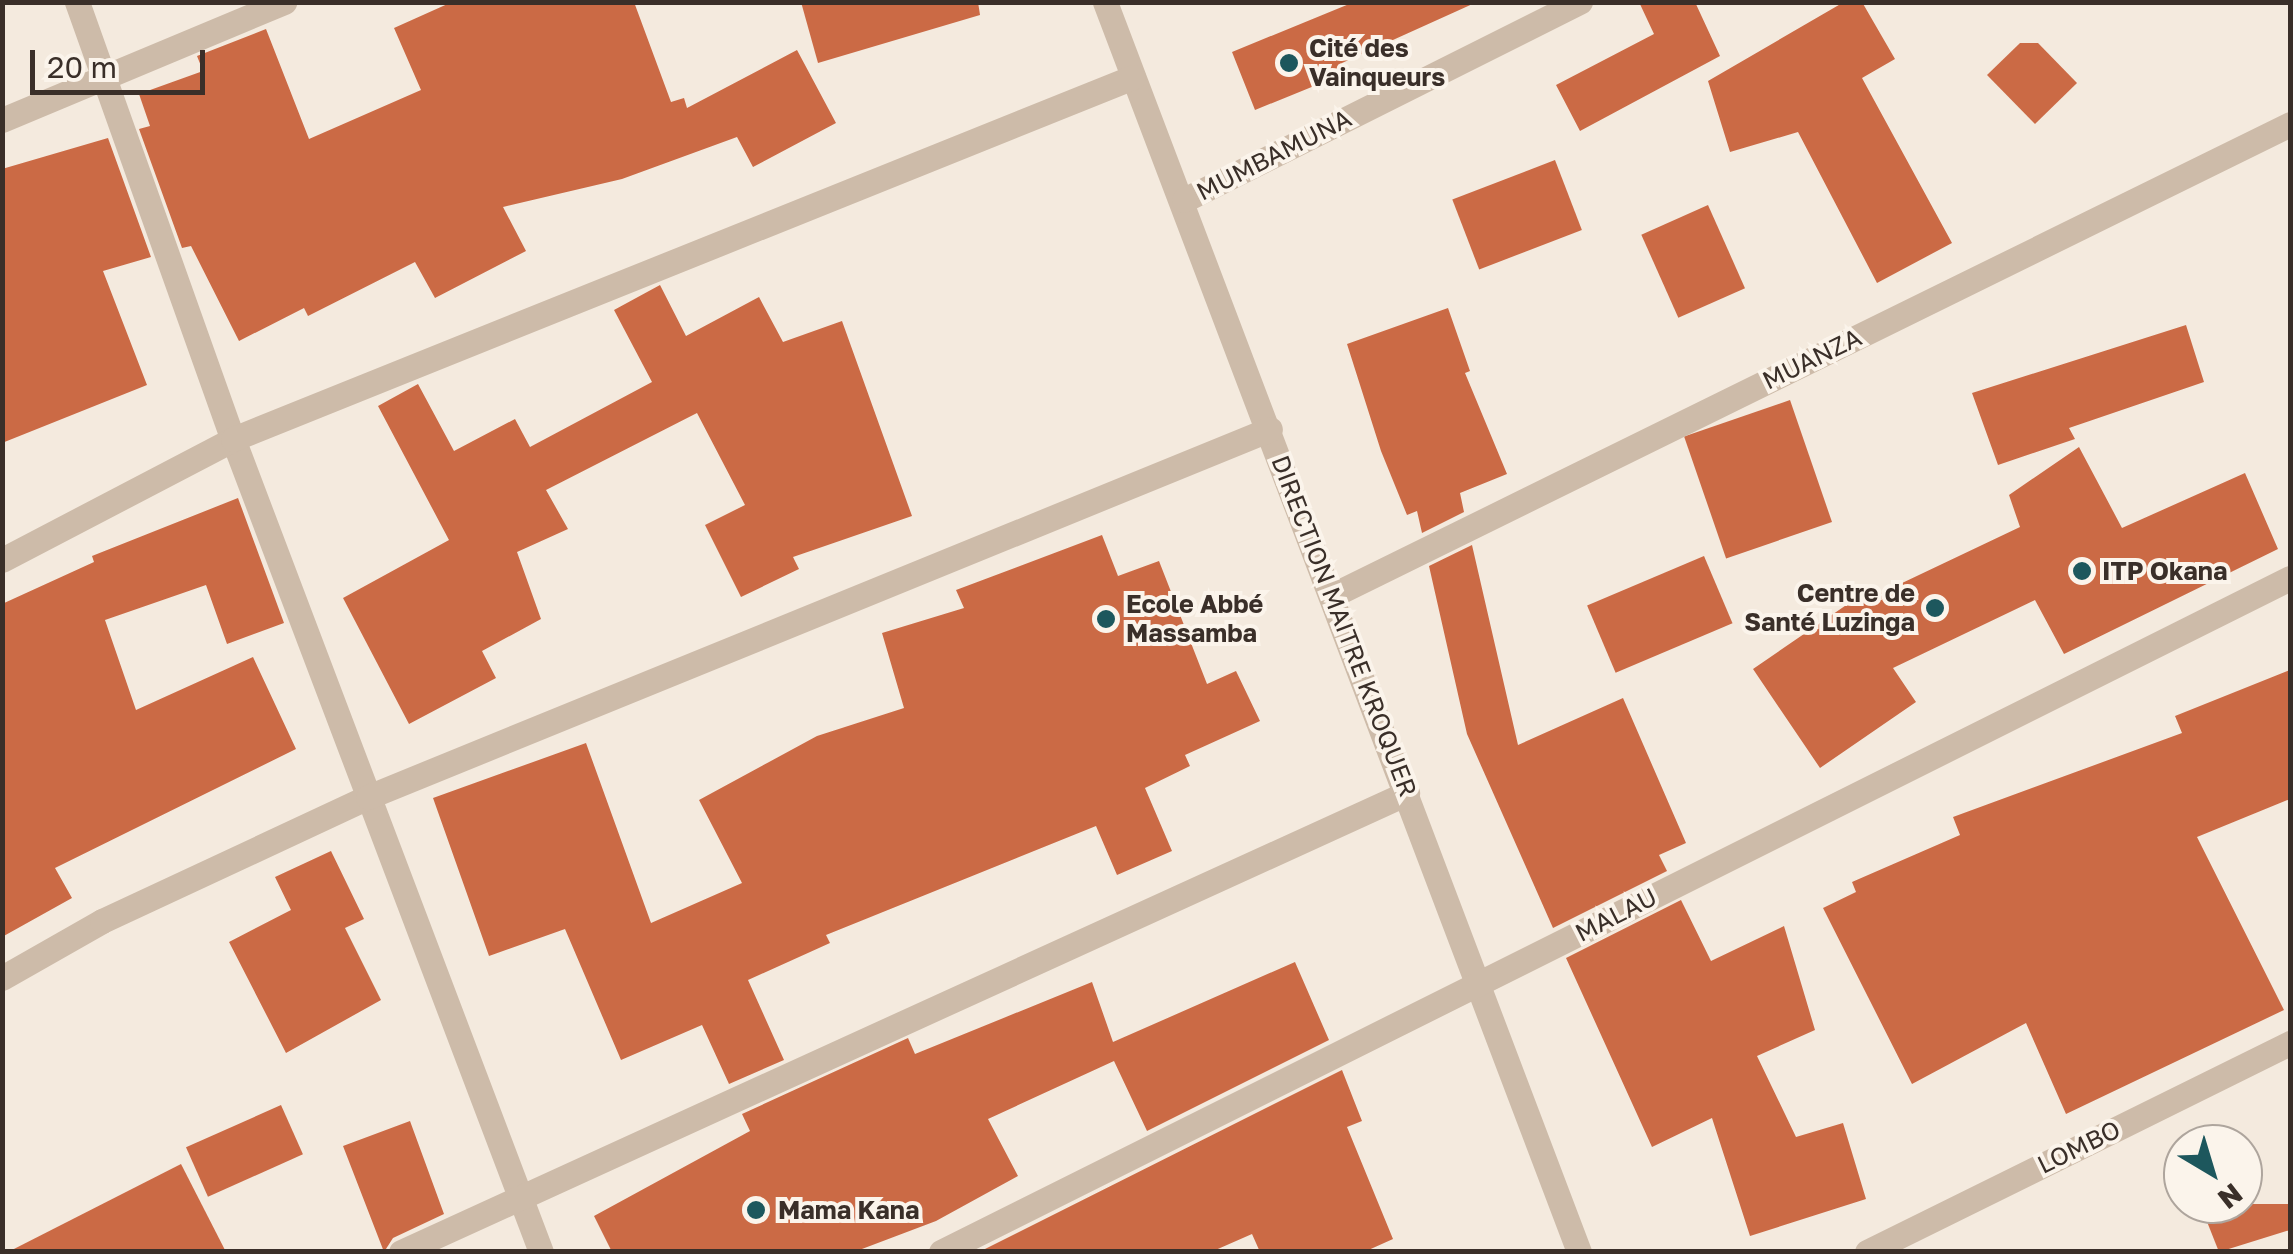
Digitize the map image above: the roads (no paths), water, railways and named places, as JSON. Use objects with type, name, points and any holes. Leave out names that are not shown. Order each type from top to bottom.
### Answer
[{"type":"street","points":[[77,2],[232,439],[541,1252]]},
{"type":"street","points":[[2,120],[284,2]]},
{"type":"street","name":"DIRECTION MAITRE KROQUER","points":[[1105,2],[1184,200],[1579,1252]]},
{"type":"street","name":"MUMBAMUNA","points":[[1184,200],[1580,2]]},
{"type":"street","points":[[2,560],[232,439],[1133,76]]},
{"type":"street","name":"MUANZA","points":[[1333,595],[2290,124]]},
{"type":"street","points":[[2,978],[102,921],[368,797],[1270,429]]},
{"type":"street","name":"MALAU","points":[[941,1252],[2290,578]]},
{"type":"street","points":[[401,1252],[520,1193],[1407,793]]},
{"type":"street","name":"LOMBO","points":[[1867,1252],[2290,1043]]},
{"type":"place","name":"Cité des Vainqueurs","points":[[1289,63]]},
{"type":"place","name":"ITP Okana","points":[[2082,571]]},
{"type":"place","name":"Centre de Santé Luzinga","points":[[1935,608]]},
{"type":"place","name":"Ecole Abbé Massamba","points":[[1106,619]]},
{"type":"place","name":"Mama Kana","points":[[756,1210]]}]
